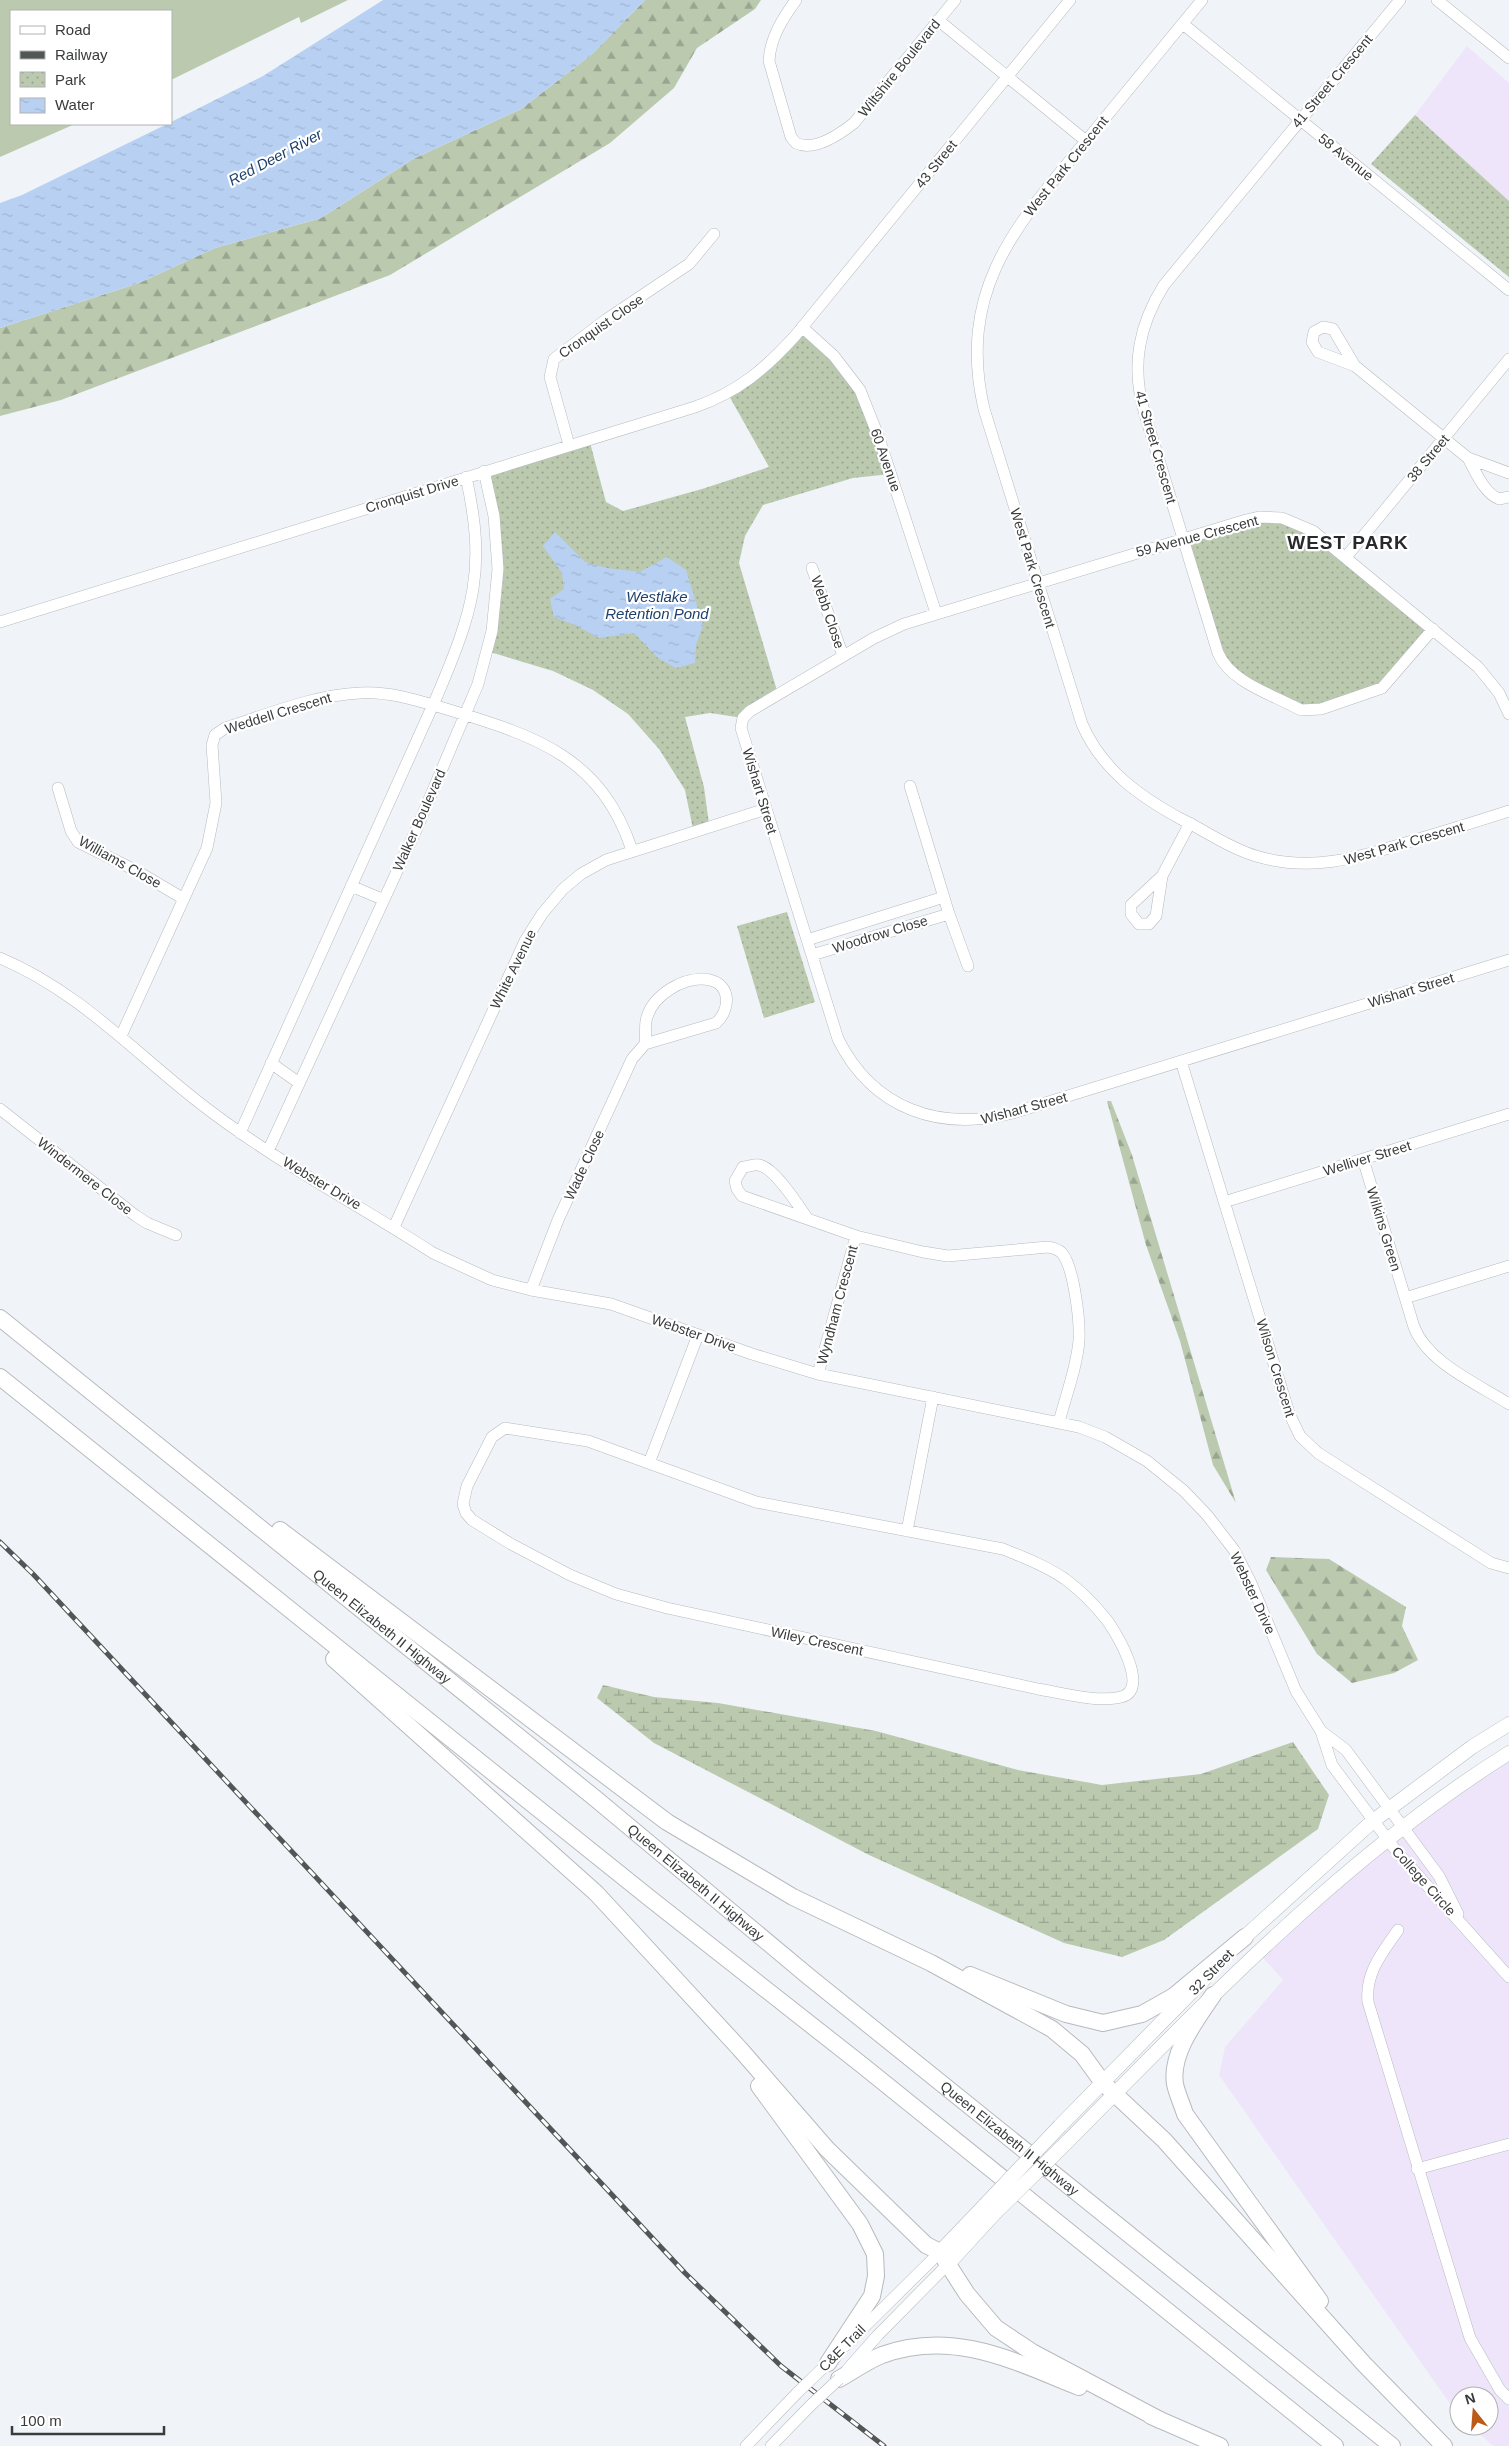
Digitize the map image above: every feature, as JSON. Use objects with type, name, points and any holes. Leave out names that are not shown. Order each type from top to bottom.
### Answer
[{"type":"highway","name":"Queen Elizabeth II Highway","points":[[0,1318],[596,1799],[832,1995],[1392,2446]]},
{"type":"highway","points":[[0,1377],[644,1894],[862,2064],[1335,2446]]},
{"type":"highway","points":[[132,1424],[206,1473],[667,1822],[793,1898],[905,1951],[1052,2029],[1082,2054],[1109,2088],[1164,2140],[1364,2364],[1444,2446]]},
{"type":"highway","points":[[179,1522],[596,1893],[689,1994],[826,2149],[926,2245],[945,2257],[967,2294],[996,2328],[1032,2352],[1160,2420]]},
{"type":"highway","points":[[905,1951],[965,1972],[1066,2014],[1103,2022],[1142,2014],[1174,1996],[1244,1937]]},
{"type":"highway","points":[[689,1994],[860,2224],[875,2254],[876,2276],[872,2296],[828,2362]]},
{"type":"highway","points":[[1214,1995],[1184,2039],[1178,2061],[1175,2083],[1185,2114],[1364,2364]]},
{"type":"highway","points":[[839,2379],[882,2356],[919,2345],[952,2344],[1004,2357],[1220,2446]]},
{"type":"main road","name":"32 Street","points":[[990,2210],[1067,2142],[1109,2088],[1244,1937],[1389,1809],[1472,1747],[1509,1724]]},
{"type":"main road","name":"32 Street","points":[[945,2257],[990,2210],[1060,2126],[1109,2088],[1214,1995],[1257,1951],[1388,1840],[1509,1753]]},
{"type":"street","name":"Wiltshire Boulevard","points":[[796,0],[776,32],[770,52],[770,68],[791,137],[796,143],[806,146],[824,141],[839,133],[860,116],[955,0]]},
{"type":"street","name":"43 Street","points":[[802,327],[1070,0]]},
{"type":"street","name":"West Park Crescent","points":[[1202,0],[1011,236],[990,281],[980,327],[978,366],[983,402],[1076,707],[1089,739],[1102,757],[1131,789],[1236,848],[1257,856],[1282,862],[1317,864],[1362,857],[1509,811]]},
{"type":"street","name":"41 Street Crescent","points":[[1400,0],[1164,285],[1145,321],[1138,352],[1140,397],[1222,661],[1234,675],[1301,710],[1321,709],[1382,688],[1433,629]]},
{"type":"street","points":[[1438,0],[1509,58]]},
{"type":"street","points":[[938,20],[1086,141]]},
{"type":"street","name":"58 Avenue","points":[[1183,24],[1509,290]]},
{"type":"street","name":"Cronquist Close","points":[[569,445],[550,377],[554,359],[607,319],[689,264],[714,234]]},
{"type":"street","name":"Cronquist Drive","points":[[0,622],[695,407],[728,394],[763,368],[802,327]]},
{"type":"street","name":"60 Avenue","points":[[802,327],[834,356],[860,390],[879,438],[936,613]]},
{"type":"street","name":"38 Street","points":[[1346,557],[1509,359]]},
{"type":"street","points":[[1355,366],[1468,458],[1509,473]]},
{"type":"street","points":[[1468,458],[1477,476],[1492,495],[1499,499],[1509,497]]},
{"type":"street","name":"Walker Boulevard","points":[[268,1151],[382,899],[417,828],[465,715],[486,657],[496,591],[495,523],[484,471]]},
{"type":"street","points":[[240,1133],[433,705],[461,638],[473,596],[477,535],[466,477]]},
{"type":"street","name":"59 Avenue Crescent","points":[[936,613],[1246,520],[1259,517],[1282,518],[1313,531],[1433,629],[1486,675],[1509,714]]},
{"type":"street","name":"Webb Close","points":[[812,568],[843,656]]},
{"type":"street","name":"Wishart Street","points":[[936,613],[891,630],[843,656],[762,704],[743,718],[742,732],[834,1029],[852,1063],[883,1094],[925,1115],[954,1121],[995,1118],[1509,960]]},
{"type":"street","name":"Weddell Crescent","points":[[121,1036],[198,871],[212,831],[216,787],[212,745],[217,732],[309,701],[358,693],[394,695],[433,705],[530,737],[555,750],[575,765],[599,788],[609,802],[632,850]]},
{"type":"street","points":[[910,786],[949,914],[968,966]]},
{"type":"street","name":"Williams Close","points":[[58,788],[71,831],[78,842],[135,870],[184,899]]},
{"type":"street","name":"White Avenue","points":[[394,1228],[533,926],[553,900],[572,881],[606,860],[632,850],[766,809]]},
{"type":"street","points":[[1162,876],[1190,823]]},
{"type":"street","points":[[350,886],[382,899]]},
{"type":"street","name":"Woodrow Close","points":[[807,940],[944,897]]},
{"type":"street","name":"Woodrow Close","points":[[812,955],[949,914]]},
{"type":"street","name":"Webster Drive","points":[[0,958],[62,990],[121,1036],[200,1104],[240,1133],[433,1253],[492,1280],[531,1290],[612,1304],[818,1374],[1059,1422],[1104,1437],[1147,1461],[1184,1491],[1207,1515],[1234,1550],[1251,1583],[1296,1691],[1321,1730],[1332,1765],[1373,1822]]},
{"type":"street","points":[[700,979],[712,980],[722,987],[727,998],[727,1007],[724,1016],[716,1023],[645,1044],[646,1020],[652,1007],[665,992],[674,987],[700,979]]},
{"type":"street","name":"Wade Close","points":[[531,1290],[558,1220],[632,1059],[645,1044]]},
{"type":"street","name":"Wilson Crescent","points":[[1180,1061],[1295,1429],[1304,1442],[1318,1453],[1491,1562],[1509,1568]]},
{"type":"street","points":[[270,1063],[299,1083]]},
{"type":"street","name":"Windermere Close","points":[[0,1109],[136,1216],[147,1223],[176,1234]]},
{"type":"street","name":"Welliver Street","points":[[1224,1202],[1509,1114]]},
{"type":"street","name":"Wilkins Green","points":[[1363,1160],[1417,1334],[1426,1349],[1509,1404]]},
{"type":"street","name":"Wyndham Crescent","points":[[807,1218],[783,1184],[768,1170],[760,1165],[743,1167],[735,1181],[737,1189],[742,1196],[856,1236],[948,1256],[1048,1247],[1057,1249],[1063,1255],[1070,1275],[1076,1302],[1079,1340],[1075,1364],[1059,1422]]},
{"type":"street","name":"Wyndham Crescent","points":[[818,1374],[856,1236]]},
{"type":"street","points":[[1405,1298],[1509,1266]]},
{"type":"street","points":[[649,1463],[698,1334]]},
{"type":"street","points":[[907,1531],[933,1397]]},
{"type":"street","name":"Wiley Crescent","points":[[506,1428],[579,1438],[649,1463],[756,1502],[1003,1550],[1040,1564],[1065,1579],[1088,1598],[1107,1620],[1134,1676],[1134,1684],[1130,1692],[1122,1697],[1090,1698],[1038,1689],[658,1606],[616,1594],[545,1563],[472,1520],[463,1504],[467,1486],[492,1437],[506,1428]]},
{"type":"street","name":"Webster Drive","points":[[1321,1730],[1346,1750],[1389,1809]]},
{"type":"street","name":"College Circle","points":[[1389,1809],[1439,1876],[1462,1922]]},
{"type":"street","name":"College Circle","points":[[1373,1822],[1428,1888],[1462,1922],[1509,1977]]},
{"type":"street","points":[[1398,1930],[1372,1970],[1367,1988],[1368,2002],[1417,2169],[1470,2338],[1500,2390],[1509,2399]]},
{"type":"street","points":[[1417,2169],[1509,2144]]},
{"type":"street","name":"C&E Trail","points":[[746,2446],[828,2362],[945,2257]]},
{"type":"street","name":"C&E Trail","points":[[771,2446],[839,2379],[945,2257]]},
{"type":"shaded area","points":[[1467,46],[1509,83],[1509,201],[1415,115]]},
{"type":"shaded area","points":[[1509,1753],[1509,2446],[1493,2446],[1482,2436],[1499,2436],[1499,2386],[1449,2386],[1449,2402],[1219,2075],[1225,2047],[1283,1980],[1257,1951],[1381,1846]]},
{"type":"green space","points":[[0,0],[348,0],[301,23],[299,17],[172,80],[172,10],[10,10],[10,125],[73,125],[0,157]]},
{"type":"green space","points":[[645,0],[761,0],[755,9],[697,48],[674,88],[610,143],[390,275],[61,400],[0,416],[0,328],[139,283],[215,248],[321,218],[413,159],[521,109],[591,55]]},
{"type":"green space","points":[[1415,115],[1509,201],[1509,277],[1371,164]]},
{"type":"green space","points":[[802,327],[860,390],[891,474],[853,478],[763,505],[745,536],[739,563],[778,694],[743,718],[710,713],[685,717],[704,787],[709,824],[693,829],[685,790],[659,749],[628,714],[593,690],[553,671],[490,652],[501,598],[503,555],[498,525],[484,471],[589,439],[606,502],[623,511],[702,489],[769,467],[728,394]]},
{"type":"green space","points":[[1246,520],[1294,522],[1433,629],[1377,691],[1314,710],[1229,669],[1183,538]]},
{"type":"green space","points":[[787,912],[815,1002],[764,1018],[737,926]]},
{"type":"green space","points":[[1107,1101],[1111,1101],[1132,1155],[1236,1503],[1213,1465],[1180,1341],[1146,1245]]},
{"type":"green space","points":[[1271,1557],[1329,1559],[1406,1607],[1402,1626],[1418,1660],[1394,1673],[1352,1683],[1317,1654],[1266,1570]]},
{"type":"green space","points":[[603,1685],[654,1697],[718,1703],[876,1731],[1018,1770],[1102,1785],[1201,1774],[1293,1742],[1329,1795],[1318,1829],[1164,1940],[1122,1957],[1064,1943],[869,1855],[654,1743],[597,1698]]},
{"type":"water","name":"Red Deer River","points":[[383,0],[645,0],[591,55],[521,109],[413,159],[321,218],[215,248],[139,283],[0,328],[0,203],[22,195],[165,125],[172,125],[172,122],[263,76]]},
{"type":"water","name":"Westlake Retention Pond","points":[[555,532],[585,562],[607,568],[640,572],[667,557],[686,570],[703,625],[696,645],[695,663],[676,668],[658,658],[634,633],[599,638],[575,625],[554,617],[550,599],[564,589],[562,573],[543,546]]},
{"type":"railway","points":[[0,1542],[33,1574],[685,2273],[781,2366],[884,2446]]},
{"type":"district","name":"WEST PARK","points":[[1348,542]]}]
